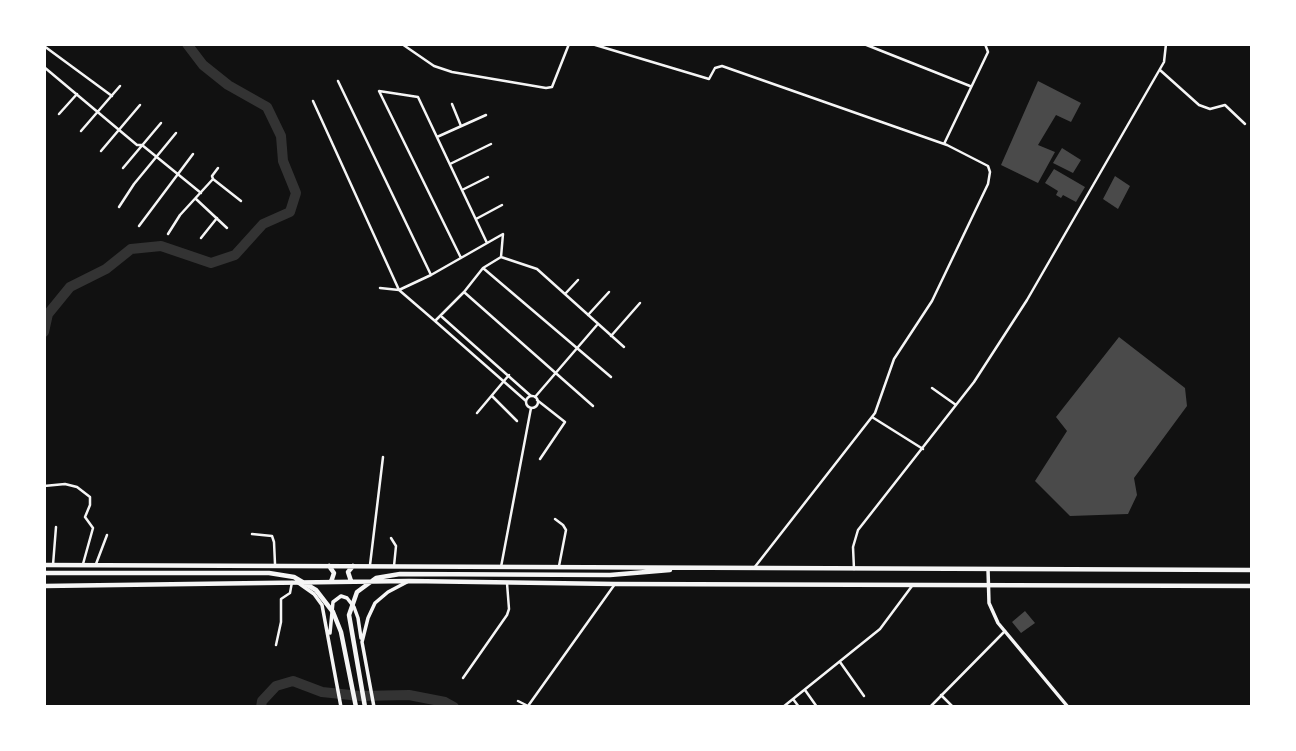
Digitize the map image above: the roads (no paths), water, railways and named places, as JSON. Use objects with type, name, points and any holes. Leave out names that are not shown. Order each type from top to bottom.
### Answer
[{"type":"highway","points":[[44,565],[1252,570]]},
{"type":"highway","points":[[329,566],[334,573],[331,582]]},
{"type":"highway","points":[[352,581],[348,574],[353,566]]},
{"type":"highway","points":[[365,707],[349,623],[352,603],[361,588],[376,578],[394,574],[610,575],[692,568]]},
{"type":"highway","points":[[44,573],[269,573],[300,580],[321,596],[335,616],[341,632],[356,707]]},
{"type":"highway","points":[[44,586],[409,581],[1252,586]]},
{"type":"main road","points":[[988,569],[989,603],[1005,631],[1064,706]]},
{"type":"main road","points":[[362,642],[375,603],[387,592],[409,581]]},
{"type":"main road","points":[[294,582],[314,594],[322,605],[341,707]]},
{"type":"main road","points":[[330,642],[333,602],[341,596],[347,598],[354,607],[358,618],[374,707]]},
{"type":"street","points":[[402,44],[434,66],[452,72],[546,88],[552,87],[569,44]]},
{"type":"street","points":[[592,44],[709,79],[715,68],[722,66],[944,144],[988,166],[990,172],[988,184],[932,302],[894,359],[872,417],[754,568]]},
{"type":"street","points":[[864,44],[970,86]]},
{"type":"street","points":[[944,144],[988,52],[985,44]]},
{"type":"street","points":[[854,569],[853,547],[858,530],[974,382],[1031,292],[1160,70],[1167,52],[1166,44]]},
{"type":"street","points":[[45,46],[111,96]]},
{"type":"street","points":[[44,67],[137,145],[142,145],[201,193]]},
{"type":"street","points":[[1160,70],[1199,105],[1210,108],[1225,105],[1245,124]]},
{"type":"street","points":[[338,81],[431,275]]},
{"type":"street","points":[[81,131],[120,86]]},
{"type":"street","points":[[461,258],[379,91],[418,97],[487,243]]},
{"type":"street","points":[[59,114],[77,94]]},
{"type":"street","points":[[313,101],[398,290],[504,381],[531,408],[501,567]]},
{"type":"street","points":[[452,104],[461,126]]},
{"type":"street","points":[[101,151],[140,105]]},
{"type":"street","points":[[437,137],[486,115]]},
{"type":"street","points":[[122,168],[161,123]]},
{"type":"street","points":[[119,207],[176,133]]},
{"type":"street","points":[[450,164],[491,144]]},
{"type":"street","points":[[139,226],[193,154]]},
{"type":"street","points":[[168,234],[192,200],[196,199],[213,179],[212,176],[218,168]]},
{"type":"street","points":[[462,190],[488,177]]},
{"type":"street","points":[[213,179],[241,201]]},
{"type":"street","points":[[196,199],[228,228]]},
{"type":"street","points":[[476,219],[502,205]]},
{"type":"street","points":[[201,238],[217,218]]},
{"type":"street","points":[[380,288],[398,290],[431,275],[503,234],[500,257],[483,268],[435,321]]},
{"type":"street","points":[[500,257],[537,269],[624,347]]},
{"type":"street","points":[[483,268],[611,377]]},
{"type":"street","points":[[565,295],[578,280]]},
{"type":"street","points":[[464,292],[593,406]]},
{"type":"street","points":[[588,315],[609,292]]},
{"type":"street","points":[[611,336],[640,303]]},
{"type":"street","points":[[441,316],[565,422],[540,459]]},
{"type":"street","points":[[526,401],[535,398],[598,324]]},
{"type":"street","points":[[477,413],[509,375]]},
{"type":"street","points":[[932,388],[956,405]]},
{"type":"street","points":[[492,396],[517,421]]},
{"type":"street","points":[[531,408],[536,406],[535,398]]},
{"type":"street","points":[[872,417],[923,449]]},
{"type":"street","points":[[370,566],[383,457]]},
{"type":"street","points":[[44,486],[65,484],[77,487],[90,497],[85,517],[93,526],[93,531],[83,565]]},
{"type":"street","points":[[555,519],[566,530],[559,566]]},
{"type":"street","points":[[53,565],[56,527]]},
{"type":"street","points":[[252,534],[272,536],[275,566]]},
{"type":"street","points":[[96,565],[107,535]]},
{"type":"street","points":[[391,538],[396,546],[394,566]]},
{"type":"street","points":[[276,645],[281,622],[281,599],[290,593],[294,582]]},
{"type":"street","points":[[463,678],[507,615],[507,582]]},
{"type":"street","points":[[518,701],[529,706],[615,584]]},
{"type":"street","points":[[783,707],[880,629],[913,585]]},
{"type":"street","points":[[930,707],[1005,631]]},
{"type":"street","points":[[840,662],[864,696]]},
{"type":"street","points":[[804,690],[817,707]]},
{"type":"street","points":[[941,695],[953,707]]},
{"type":"street","points":[[793,699],[799,707]]},
{"type":"waterway","points":[[44,332],[48,314],[70,287],[106,269],[131,249],[161,246],[211,263],[235,255],[263,224],[290,212],[296,193],[283,161],[281,136],[267,107],[228,85],[203,65],[187,44]]},
{"type":"waterway","points":[[261,707],[262,701],[276,686],[293,681],[322,692],[360,696],[409,695],[445,702],[454,707]]}]
